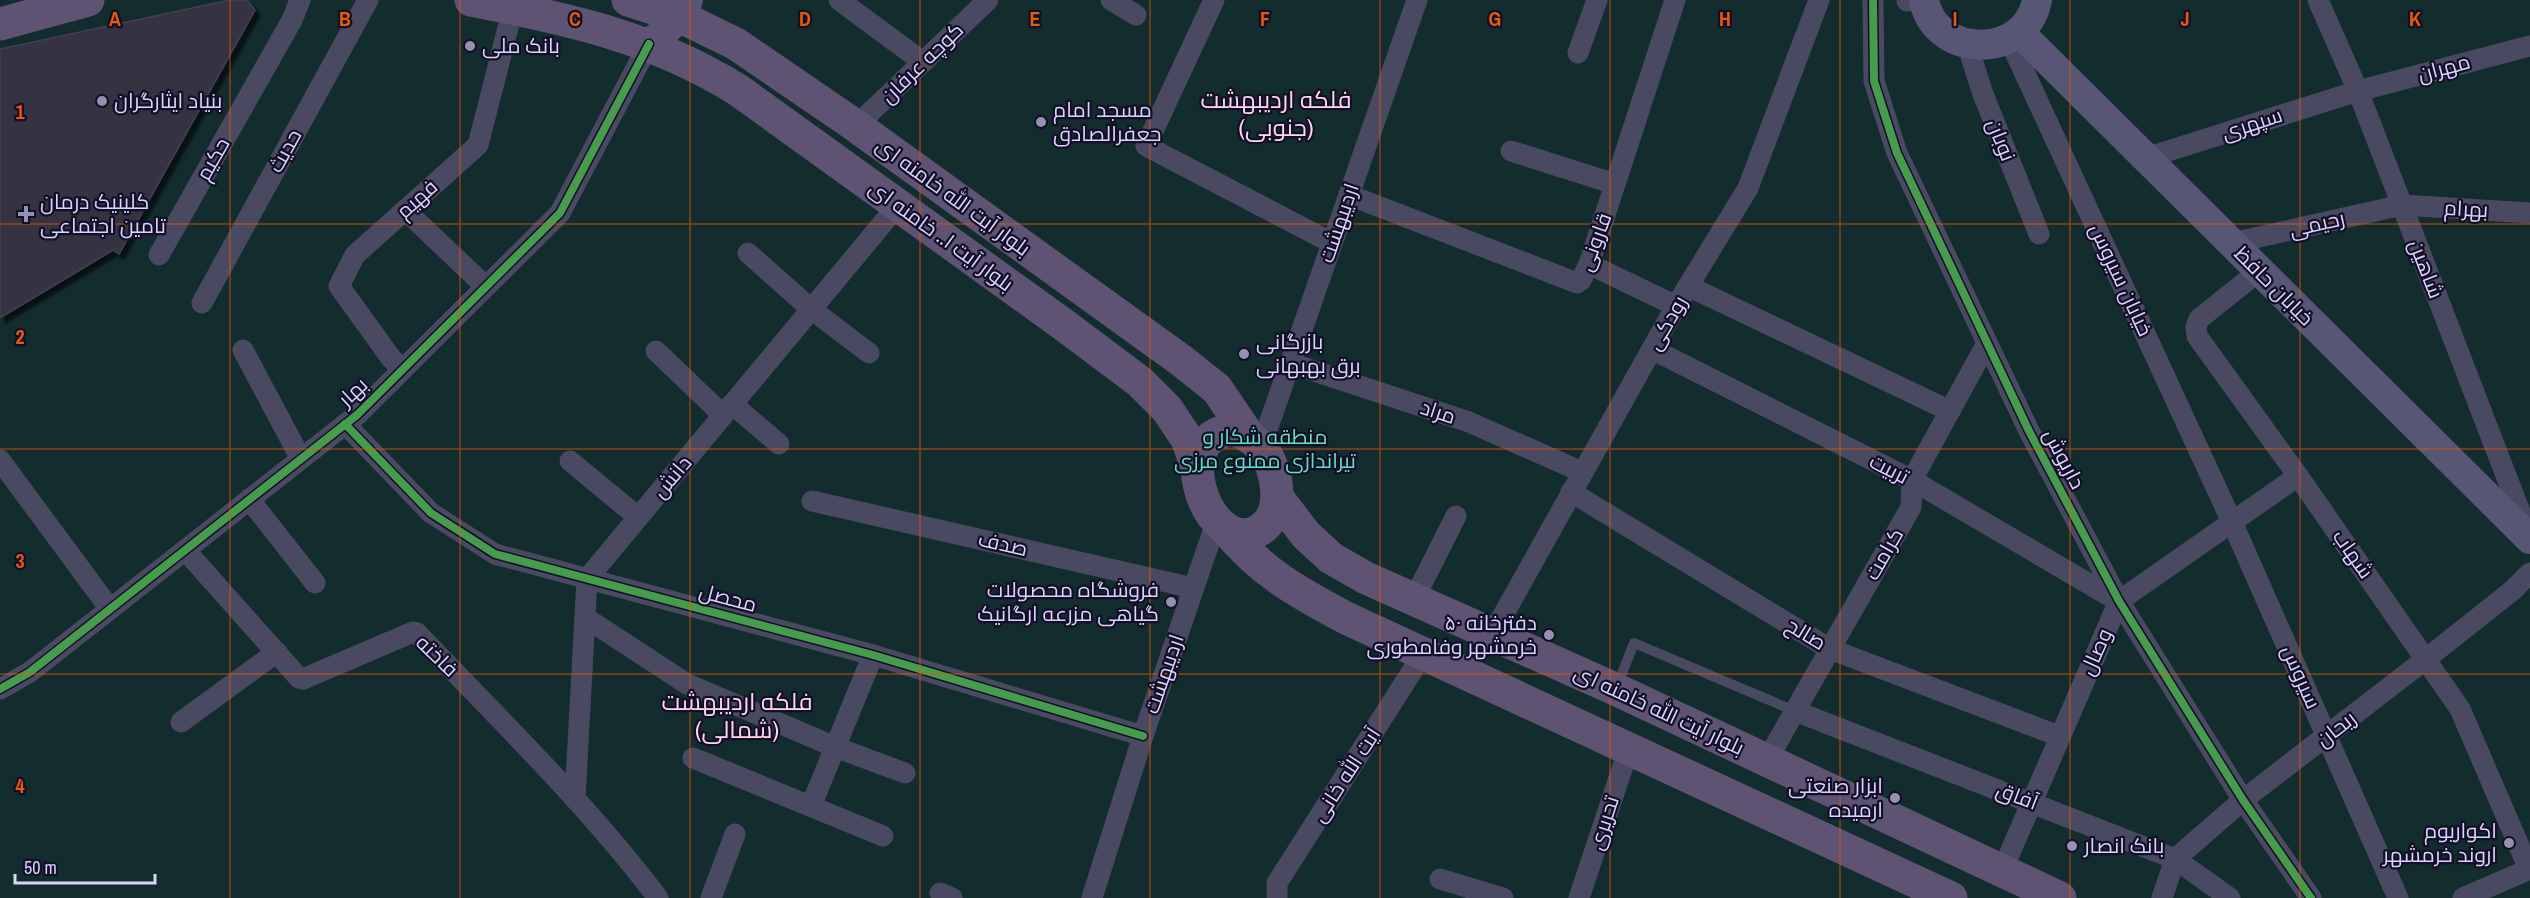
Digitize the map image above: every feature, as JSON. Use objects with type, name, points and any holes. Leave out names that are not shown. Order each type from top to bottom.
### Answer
[{"type":"main road","points":[[0,24],[88,0]]},
{"type":"main road","points":[[471,0],[607,30],[649,44],[674,6]]},
{"type":"main road","name":"بلوار آیت الله خامنه ای","points":[[628,0],[674,6],[736,44],[856,126],[1182,361],[1217,390],[1254,441]]},
{"type":"main road","points":[[1914,2],[1945,34],[1977,46],[1994,45],[2014,35],[2030,19],[2037,0]]},
{"type":"main road","name":"خیابان حافظ","points":[[2014,35],[2146,158],[2530,539]]},
{"type":"main road","name":"بلوار آیت ا.. خامنه ای","points":[[649,44],[702,68],[738,90],[1140,382],[1167,410],[1187,439],[1197,467]]},
{"type":"main road","points":[[1221,524],[1240,534],[1252,533],[1264,527],[1273,513],[1277,497],[1276,480],[1270,462],[1254,441],[1234,430],[1221,431],[1210,438],[1201,451],[1197,467],[1198,484],[1204,503],[1221,524],[1262,567],[1296,592],[1346,618],[1629,748],[1939,895]]},
{"type":"main road","name":"بلوار آیت الله خامنه ای","points":[[1277,497],[1306,534],[1331,558],[1366,578],[1616,689],[2060,898]]},
{"type":"main road","points":[[1629,748],[1648,705]]},
{"type":"street","name":"حکیم","points":[[159,255],[292,20],[300,0]]},
{"type":"street","name":"حدیث","points":[[202,303],[368,0]]},
{"type":"street","points":[[839,0],[923,62]]},
{"type":"street","name":"کوچه عرفان","points":[[856,126],[988,0]]},
{"type":"street","points":[[1111,0],[1136,15]]},
{"type":"street","points":[[1214,0],[1146,146],[1332,243]]},
{"type":"street","name":"اردیبهشت","points":[[1254,441],[1290,363],[1417,0]]},
{"type":"street","points":[[1578,54],[1597,0]]},
{"type":"street","name":"قارونی","points":[[1349,195],[1572,282],[1581,280],[1589,264],[1675,0]]},
{"type":"street","name":"رودکی","points":[[1492,635],[1676,306],[1748,188],[1819,0]]},
{"type":"street","name":"داریوش","points":[[1873,0],[1875,81],[1897,153],[2029,431],[2119,601],[2243,800],[2311,898]]},
{"type":"street","name":"شاهین","points":[[2318,0],[2358,91],[2530,539]]},
{"type":"street","name":"فهیم","points":[[402,369],[391,358],[339,286],[355,255],[477,144],[513,8]]},
{"type":"street","name":"خیابان سیروس","points":[[2014,35],[2232,522]]},
{"type":"street","name":"بهار","points":[[0,689],[30,672],[345,424],[560,213],[649,44]]},
{"type":"street","name":"نوبان","points":[[1967,44],[1983,94],[2039,234]]},
{"type":"street","name":"مهران","points":[[2358,91],[2530,46]]},
{"type":"street","name":"سپهری","points":[[2146,158],[2358,91]]},
{"type":"street","points":[[1511,151],[1615,184]]},
{"type":"street","name":"دانش","points":[[586,579],[898,205]]},
{"type":"street","name":"بهرام","points":[[2402,205],[2530,213]]},
{"type":"street","name":"رحیمی","points":[[2232,243],[2402,205]]},
{"type":"street","points":[[405,210],[485,286]]},
{"type":"street","points":[[748,253],[811,309],[869,353]]},
{"type":"street","points":[[1589,264],[1676,306]]},
{"type":"street","name":"شهاب","points":[[2259,271],[2199,319],[2196,327],[2197,336],[2298,476],[2460,709],[2529,869]]},
{"type":"street","points":[[1688,286],[1950,411]]},
{"type":"street","name":"کرامت","points":[[1767,760],[1911,507],[1912,480],[1987,343]]},
{"type":"street","name":"تربیت","points":[[1652,349],[1912,480],[2119,601]]},
{"type":"street","points":[[243,350],[301,459]]},
{"type":"street","points":[[656,351],[728,409],[779,444]]},
{"type":"street","name":"مراد","points":[[1290,363],[1469,423],[1582,472]]},
{"type":"street","name":"محصل","points":[[345,424],[431,513],[495,554],[873,655],[1143,736]]},
{"type":"street","points":[[0,460],[110,609]]},
{"type":"street","points":[[570,461],[638,518]]},
{"type":"street","name":"وصال","points":[[2002,871],[2119,601],[2298,476]]},
{"type":"street","name":"صالح","points":[[1571,492],[1830,649],[2059,736]]},
{"type":"street","points":[[249,499],[315,583]]},
{"type":"street","name":"صدف","points":[[812,501],[1193,588]]},
{"type":"street","points":[[1414,599],[1456,516]]},
{"type":"street","name":"سیروس","points":[[2232,522],[2398,898]]},
{"type":"street","name":"اردیبهشت","points":[[1092,898],[1193,588],[1221,524]]},
{"type":"street","name":"فاخته","points":[[185,550],[299,678],[303,679],[416,632],[575,799],[658,898]]},
{"type":"street","name":"ریحان","points":[[2175,859],[2243,800],[2426,659],[2513,590],[2530,573]]},
{"type":"street","points":[[575,799],[586,618],[586,579]]},
{"type":"street","points":[[586,618],[687,684],[835,747],[905,773]]},
{"type":"street","points":[[181,722],[277,652]]},
{"type":"street","name":"آیت الله خانی","points":[[1277,898],[1277,883],[1423,654]]},
{"type":"street","points":[[811,806],[873,655]]},
{"type":"street","name":"آفاق","points":[[1795,711],[2175,859],[2230,898]]},
{"type":"street","name":"تحریری","points":[[1579,898],[1629,748]]},
{"type":"street","points":[[693,758],[883,836]]},
{"type":"street","points":[[711,898],[735,834]]},
{"type":"street","points":[[2162,898],[2175,859]]},
{"type":"street","points":[[2463,898],[2529,869]]},
{"type":"street","points":[[1440,879],[1503,898]]},
{"type":"lane","points":[[1616,689],[1634,643],[1795,711]]},
{"type":"green space","name":"منطقه شکار و تیراندازی ممنوع مرزی","points":[[0,0],[2530,0],[2530,898],[0,898]]},
{"type":"building","name":"بنیاد ایثارگران","points":[[230,0],[247,0],[255,10],[119,254],[113,250],[0,318],[0,49]]},
{"type":"cycle path","points":[[1873,0],[1874,81],[1897,153],[2029,431],[2119,601],[2243,800],[2311,898]]},
{"type":"cycle path","points":[[0,689],[30,672],[357,415],[560,213],[649,44]]},
{"type":"cycle path","points":[[345,424],[431,513],[495,554],[873,655],[1143,736]]},
{"type":"place","name":"بانک ملی","points":[[470,46]]},
{"type":"place","name":"بنیاد ایثارگران","points":[[102,101]]},
{"type":"place","name":"مسجد امام جعفرالصادق","points":[[1041,122]]},
{"type":"place","name":"کلینیک درمان تامین اجتماعی","points":[[26,214]]},
{"type":"place","name":"بازرگانی برق بهبهانی","points":[[1244,354]]},
{"type":"place","name":"فروشگاه محصولات گیاهی مزرعه ارگانیک","points":[[1171,602]]},
{"type":"place","name":"دفترخانه ۵۰ خرمشهر وفامطوری","points":[[1549,635]]},
{"type":"place","name":"ابزار صنعتی ارمیده","points":[[1895,798]]},
{"type":"place","name":"اکواریوم اروند خرمشهر","points":[[2509,843]]},
{"type":"place","name":"بانک انصار","points":[[2072,846]]},
{"type":"district","name":"فلکه اردیبهشت (جنوبی)","points":[[1276,114]]},
{"type":"district","name":"فلکه اردیبهشت (شمالی)","points":[[737,716]]}]
